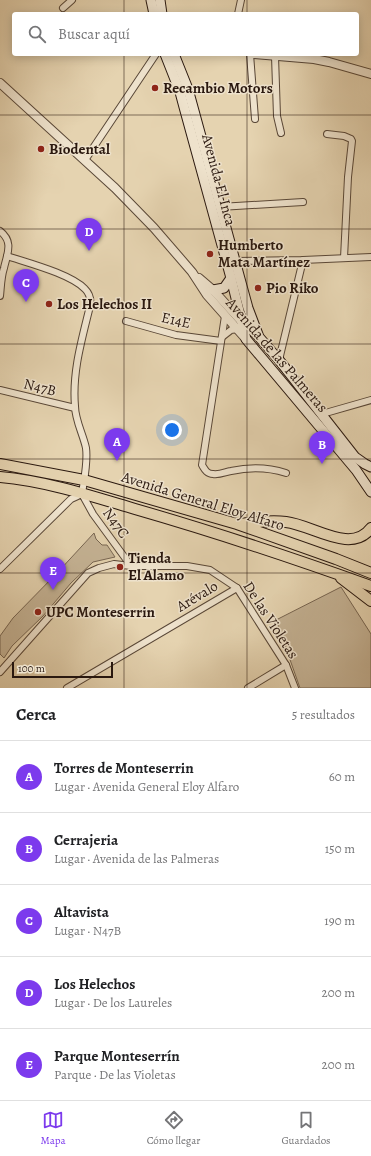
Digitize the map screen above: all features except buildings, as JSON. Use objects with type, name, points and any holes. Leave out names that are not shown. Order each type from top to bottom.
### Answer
[{"type":"main road","points":[[151,0],[154,12]]},
{"type":"main road","points":[[160,0],[162,12]]},
{"type":"main road","name":"Avenida El Inca","points":[[166,56],[182,100],[231,278],[239,326],[246,339]]},
{"type":"main road","name":"Avenida El Inca","points":[[175,56],[188,89],[248,308],[259,337]]},
{"type":"main road","points":[[213,290],[224,288],[231,278]]},
{"type":"main road","name":"Avenida de las Palmeras","points":[[259,337],[279,360],[355,457],[371,467]]},
{"type":"main road","name":"Avenida de las Palmeras","points":[[246,339],[336,446],[371,492]]},
{"type":"main road","name":"Avenida General Eloy Alfaro","points":[[0,464],[84,480],[237,524],[371,573]]},
{"type":"main road","name":"Avenida General Eloy Alfaro","points":[[0,477],[35,482],[208,530],[371,586]]},
{"type":"main road","points":[[237,524],[287,522],[346,540],[359,539],[371,528]]},
{"type":"main road","points":[[333,572],[371,601]]},
{"type":"street","points":[[63,8],[72,0]]},
{"type":"street","points":[[238,12],[241,0]]},
{"type":"street","points":[[85,160],[155,56]]},
{"type":"street","points":[[250,56],[255,119]]},
{"type":"street","points":[[281,133],[278,125],[276,110],[275,56],[322,60],[371,74]]},
{"type":"street","name":"Avenida de las Palmeras","points":[[0,84],[115,188],[154,228],[192,272],[207,295],[225,316],[259,337]]},
{"type":"street","points":[[328,134],[344,136],[352,141],[348,177],[344,258]]},
{"type":"street","points":[[220,207],[303,202]]},
{"type":"street","points":[[0,231],[8,242],[9,248],[3,269],[0,296]]},
{"type":"street","points":[[0,569],[71,499],[82,494],[86,470],[86,448],[75,408],[76,367],[90,306],[90,297],[84,288],[48,270],[7,256]]},
{"type":"street","points":[[235,261],[371,257]]},
{"type":"street","points":[[279,360],[303,260]]},
{"type":"street","name":"Avenida de las Palmeras","points":[[192,272],[213,290],[239,326]]},
{"type":"street","points":[[225,316],[202,465],[205,471],[213,474],[246,468],[266,468],[286,473]]},
{"type":"street","name":"E14E","points":[[126,321],[176,335],[222,339]]},
{"type":"street","points":[[222,339],[231,330],[239,326]]},
{"type":"street","name":"N47B","points":[[0,390],[75,408]]},
{"type":"street","points":[[322,414],[371,400]]},
{"type":"street","name":"N47C","points":[[82,494],[93,514],[131,566]]},
{"type":"street","name":"De las Violetas","points":[[0,672],[88,574],[99,568],[114,564],[131,566],[188,566],[210,570],[237,588],[286,665],[295,688]]},
{"type":"street","name":"Arévalo","points":[[67,688],[237,588]]},
{"type":"street","points":[[248,688],[286,665]]},
{"type":"shaded area","points":[[94,533],[96,539],[102,545],[107,545],[115,557],[93,562],[71,583],[43,616],[12,646],[4,658],[0,654],[0,636],[13,618]]},
{"type":"shaded area","points":[[341,587],[371,634],[371,688],[300,688],[276,620]]},
{"type":"place","name":"Recambio Motors","points":[[155,88]]},
{"type":"place","name":"Biodental","points":[[41,149]]},
{"type":"place","name":"Los Helechos","points":[[89,251]]},
{"type":"place","name":"Humberto Mata Martínez","points":[[210,254]]},
{"type":"place","name":"Pio Riko","points":[[258,288]]},
{"type":"place","name":"Altavista","points":[[26,302]]},
{"type":"place","name":"Los Helechos II","points":[[49,304]]},
{"type":"place","name":"Torres de Monteserrin","points":[[117,461]]},
{"type":"place","name":"Cerrajeria","points":[[322,464]]},
{"type":"place","name":"Tienda El Alamo","points":[[120,567]]},
{"type":"place","name":"Parque Monteserrín","points":[[53,590]]},
{"type":"place","name":"UPC Monteserrin","points":[[38,612]]}]
